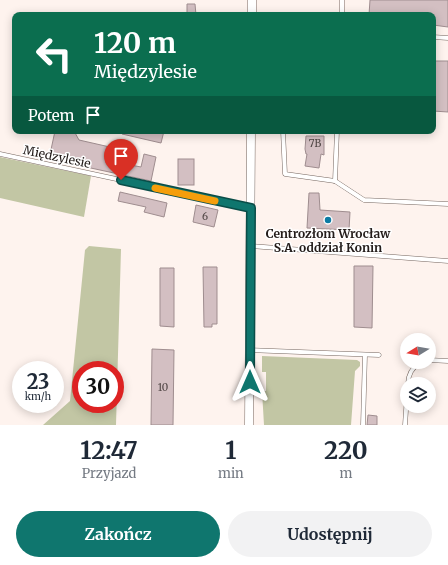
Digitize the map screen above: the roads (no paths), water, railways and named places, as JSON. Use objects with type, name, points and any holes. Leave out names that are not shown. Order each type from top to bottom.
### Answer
[{"type":"street","points":[[252,0],[252,12]]},
{"type":"street","points":[[249,425],[252,134]]},
{"type":"lane","points":[[342,0],[342,12]]},
{"type":"lane","points":[[436,37],[448,38]]},
{"type":"lane","points":[[283,134],[285,174],[335,181],[364,200],[448,204]]},
{"type":"lane","points":[[335,181],[337,134]]},
{"type":"lane","name":"Międzylesie","points":[[0,154],[251,208]]},
{"type":"lane","points":[[250,246],[448,261]]},
{"type":"lane","points":[[250,350],[379,355]]},
{"type":"lane","points":[[363,425],[365,355]]},
{"type":"lane","points":[[436,360],[448,361]]},
{"type":"lane","points":[[405,425],[406,413]]},
{"type":"place","name":"Centrozłom Wrocław S.A. oddział Konin","points":[[328,220]]}]
